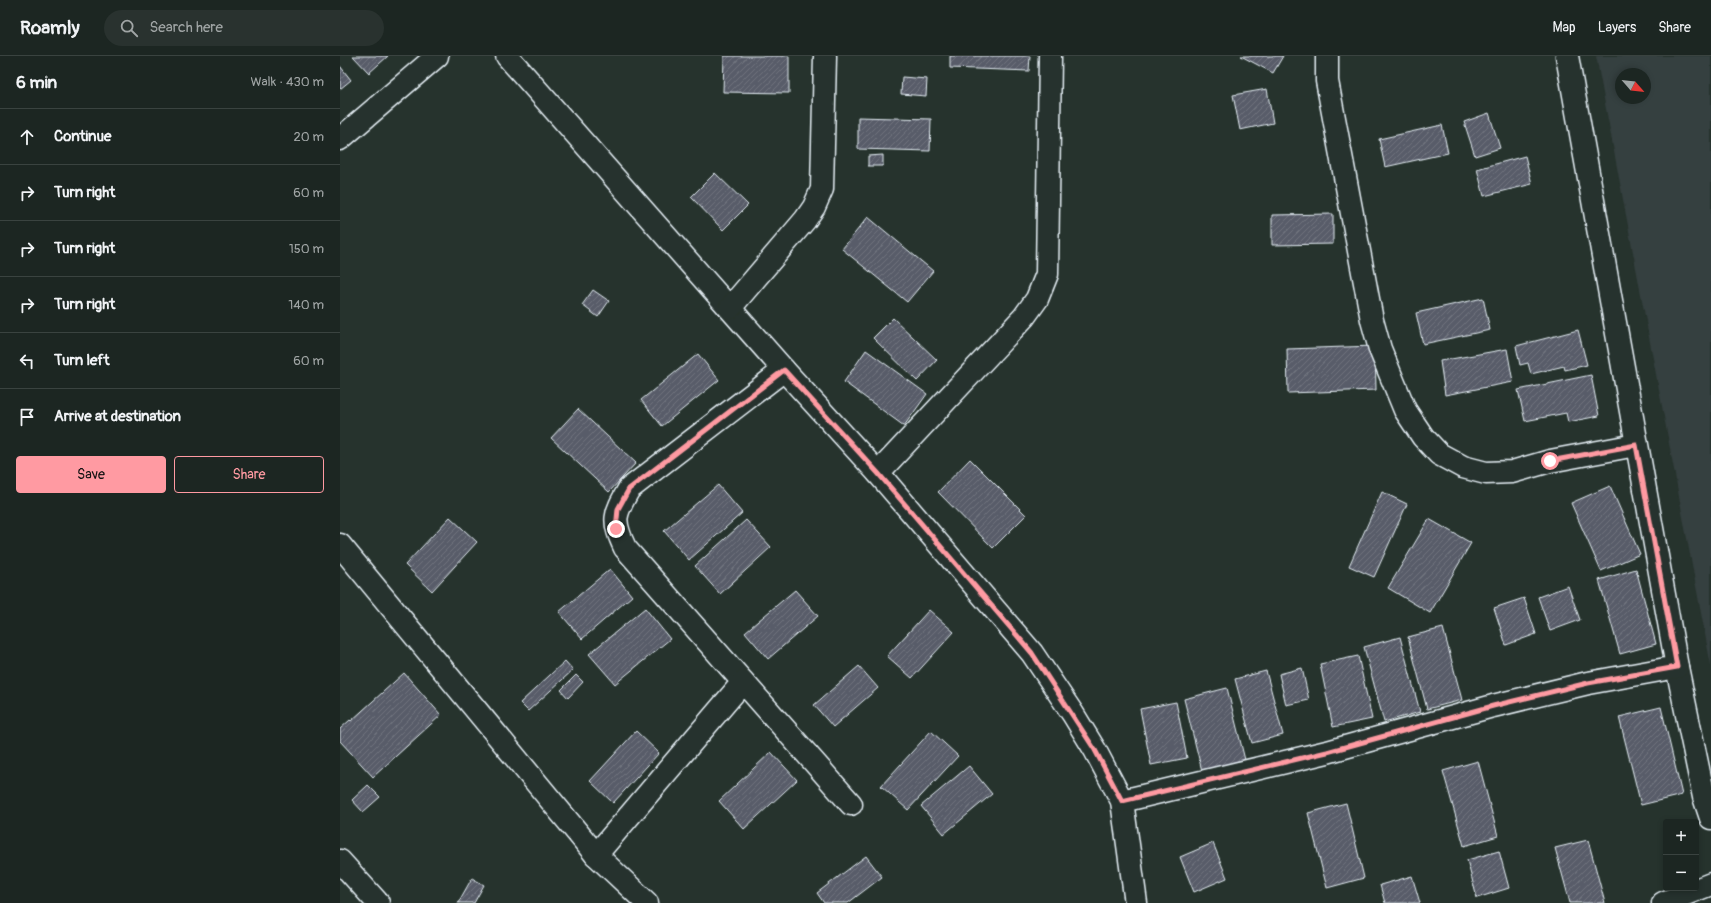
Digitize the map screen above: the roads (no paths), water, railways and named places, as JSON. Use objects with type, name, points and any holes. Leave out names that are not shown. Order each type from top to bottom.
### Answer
[{"type":"street","points":[[340,139],[437,56]]},
{"type":"street","points":[[507,56],[784,370],[878,473],[1032,653],[1084,732],[1122,801],[1136,903]]},
{"type":"street","points":[[730,308],[805,220],[814,207],[822,189],[825,56]]},
{"type":"street","points":[[878,473],[1024,317],[1037,300],[1047,274],[1050,56]]},
{"type":"street","points":[[1327,56],[1327,81],[1372,320],[1378,342],[1405,410],[1423,437],[1438,454],[1463,467],[1486,473],[1512,472],[1550,461],[1636,445]]},
{"type":"street","points":[[1567,56],[1677,667],[1704,797],[1711,818]]},
{"type":"street","points":[[784,370],[629,489],[618,509],[616,529],[625,548],[851,804]]},
{"type":"street","points":[[340,545],[596,855],[647,903]]},
{"type":"street","points":[[1122,801],[1327,752],[1493,706],[1588,683],[1677,667]]},
{"type":"street","points":[[596,855],[744,682]]},
{"type":"street","points":[[340,861],[378,903]]},
{"type":"street","points":[[1664,903],[1711,884]]}]
